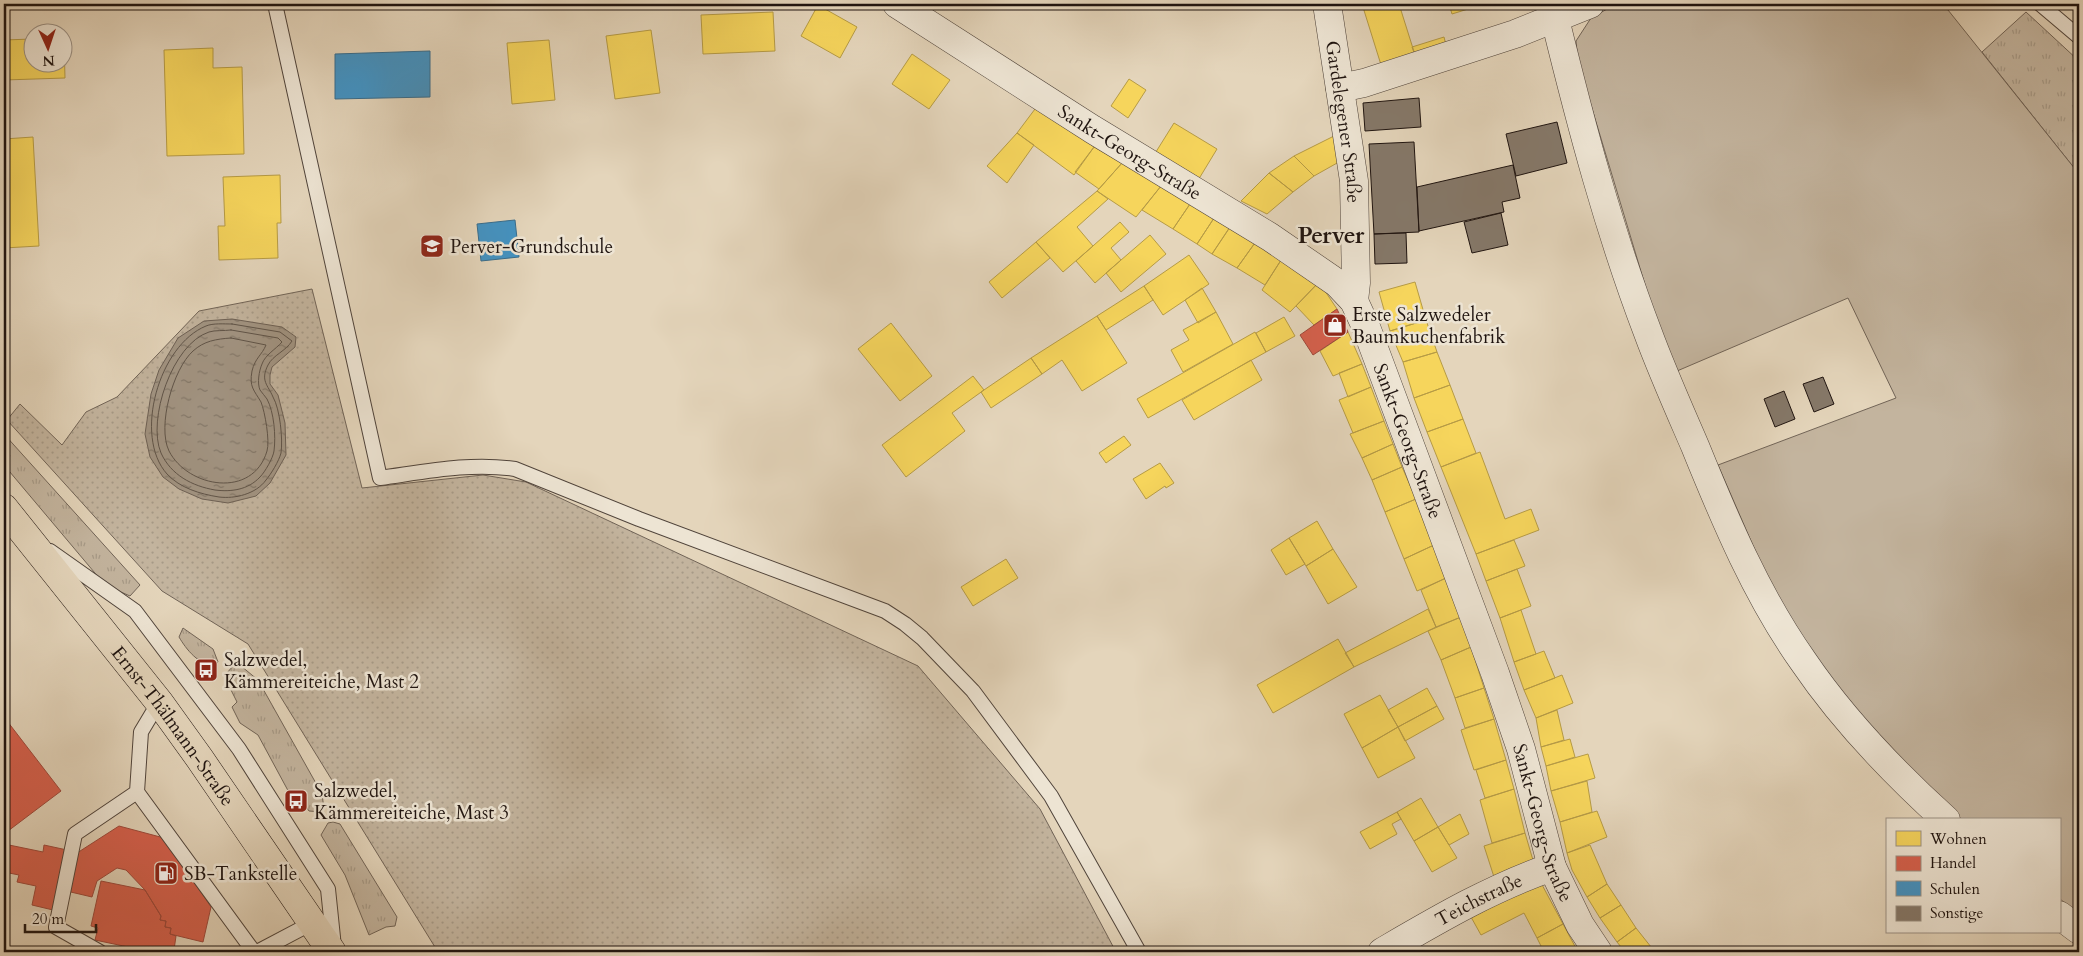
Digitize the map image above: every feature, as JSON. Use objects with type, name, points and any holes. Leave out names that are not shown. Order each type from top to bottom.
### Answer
[{"type":"main road","name":"Ernst-Thälmann-Straße","points":[[10,518],[159,702],[333,952]]},
{"type":"street","name":"Sankt-Georg-Straße","points":[[898,4],[1092,129],[1270,237],[1337,282],[1354,301],[1370,336],[1496,673],[1521,750],[1552,867],[1580,925],[1598,952]]},
{"type":"street","name":"Gardelegener Straße","points":[[1327,4],[1354,181],[1356,283],[1354,301]]},
{"type":"street","points":[[1340,88],[1364,83],[1555,19],[1590,4]]},
{"type":"street","points":[[1555,19],[1597,179],[1648,334],[1710,483],[1747,563],[1797,653],[1830,697],[1861,736],[1944,818]]},
{"type":"street","name":"Teichstraße","points":[[1382,952],[1461,906],[1516,879],[1552,867]]},
{"type":"street","points":[[2060,916],[2079,930]]},
{"type":"lane","points":[[274,4],[380,478],[480,466],[515,469],[639,519],[885,611],[922,638],[973,691],[1005,733],[1051,796],[1139,952]]},
{"type":"lane","points":[[2040,4],[2079,37]]},
{"type":"lane","points":[[10,518],[135,612],[239,749],[328,889],[333,952]]},
{"type":"lane","points":[[159,702],[141,732],[137,792],[256,952],[312,923]]},
{"type":"lane","points":[[100,952],[56,927],[75,834],[137,792]]},
{"type":"green space","points":[[1616,4],[1940,4],[1948,10],[2079,174],[2079,915],[2060,899],[2060,818],[1961,818],[1894,763],[1784,617],[1718,465],[1896,398],[1848,298],[1677,371],[1658,328],[1578,62],[1576,41],[1591,18]]},
{"type":"green space","points":[[2026,12],[2079,61],[2079,174],[1982,52]]},
{"type":"green space","points":[[312,289],[362,488],[483,475],[526,482],[918,666],[1040,809],[1116,952],[438,952],[248,644],[162,591],[7,420],[20,404],[62,445],[86,412],[117,397],[199,311]]},
{"type":"green space","points":[[4,434],[140,585],[130,596],[105,585],[4,465]]},
{"type":"green space","points":[[183,628],[213,649],[218,662],[215,665],[209,665],[198,660],[185,647],[179,637]]},
{"type":"green space","points":[[233,666],[241,666],[258,680],[322,794],[324,809],[322,812],[309,811],[302,801],[292,798],[258,735],[240,723],[232,707],[237,702],[228,684],[226,674]]},
{"type":"green space","points":[[328,823],[340,824],[397,917],[395,926],[386,927],[369,935],[345,875],[321,835]]},
{"type":"water","points":[[232,319],[282,327],[296,337],[295,347],[272,367],[270,375],[270,384],[278,395],[285,423],[286,455],[270,483],[256,496],[228,503],[202,499],[179,489],[163,477],[150,457],[145,434],[151,394],[159,370],[178,338],[204,321]]},
{"type":"building: Wohnen","points":[[1362,4],[1399,4],[1416,58],[1382,68]]},
{"type":"building: Wohnen","points":[[1449,4],[1484,4],[1452,14]]},
{"type":"building: Wohnen","points":[[818,5],[857,27],[840,58],[801,36]]},
{"type":"building: Wohnen","points":[[773,12],[775,51],[703,54],[701,15]]},
{"type":"building: Wohnen","points":[[651,30],[660,93],[615,99],[606,36]]},
{"type":"building: Wohnen","points":[[1444,37],[1447,49],[1416,58],[1412,47]]},
{"type":"building: Wohnen","points":[[22,39],[22,72],[65,72],[65,78],[4,80],[4,40]]},
{"type":"building: Wohnen","points":[[549,40],[555,100],[512,104],[507,43]]},
{"type":"building: Wohnen","points":[[213,48],[213,68],[242,67],[244,154],[167,156],[164,50]]},
{"type":"building: Wohnen","points":[[912,54],[950,80],[929,109],[892,84]]},
{"type":"building: Wohnen","points":[[1129,79],[1146,90],[1128,118],[1111,106]]},
{"type":"building: Wohnen","points":[[1038,105],[1094,147],[1074,175],[1017,133]]},
{"type":"building: Wohnen","points":[[1174,123],[1217,149],[1197,182],[1154,155]]},
{"type":"building: Wohnen","points":[[1017,133],[1034,145],[1007,183],[987,166]]},
{"type":"building: Wohnen","points":[[1338,134],[1346,158],[1314,176],[1294,156]]},
{"type":"building: Wohnen","points":[[33,137],[39,246],[4,248],[4,139]]},
{"type":"building: Wohnen","points":[[1094,147],[1122,163],[1099,189],[1075,172]]},
{"type":"building: Wohnen","points":[[1294,156],[1314,176],[1293,192],[1269,173]]},
{"type":"building: Wohnen","points":[[1122,163],[1161,186],[1136,217],[1097,191]]},
{"type":"building: Wohnen","points":[[1269,173],[1293,192],[1267,214],[1241,201]]},
{"type":"building: Wohnen","points":[[280,175],[281,223],[277,223],[278,258],[219,260],[218,226],[225,226],[223,177]]},
{"type":"building: Wohnen","points":[[1161,186],[1190,204],[1173,229],[1142,210]]},
{"type":"building: Wohnen","points":[[1097,191],[1108,199],[1077,227],[1093,246],[1063,272],[1036,242]]},
{"type":"building: Wohnen","points":[[1190,204],[1216,215],[1197,244],[1173,229]]},
{"type":"building: Wohnen","points":[[1216,215],[1232,224],[1212,254],[1197,244]]},
{"type":"building: Wohnen","points":[[1120,222],[1129,232],[1111,248],[1121,260],[1095,283],[1076,261]]},
{"type":"building: Wohnen","points":[[1232,224],[1257,240],[1237,268],[1212,254]]},
{"type":"building: Wohnen","points":[[1150,235],[1166,254],[1121,292],[1106,273]]},
{"type":"building: Wohnen","points":[[1257,240],[1283,257],[1265,285],[1237,268]]},
{"type":"building: Wohnen","points":[[1036,242],[1050,258],[1002,298],[989,282]]},
{"type":"building: Wohnen","points":[[1189,255],[1209,284],[1163,315],[1144,286]]},
{"type":"building: Wohnen","points":[[1283,257],[1319,282],[1290,312],[1262,290]]},
{"type":"building: Wohnen","points":[[1319,282],[1337,309],[1314,325],[1296,306]]},
{"type":"building: Wohnen","points":[[1415,282],[1426,320],[1390,331],[1379,292]]},
{"type":"building: Wohnen","points":[[1144,286],[1153,300],[1106,330],[1097,316]]},
{"type":"building: Wohnen","points":[[1202,288],[1216,312],[1198,323],[1185,300]]},
{"type":"building: Wohnen","points":[[1216,312],[1233,344],[1183,372],[1171,350],[1189,340],[1183,330]]},
{"type":"building: Wohnen","points":[[1097,316],[1127,363],[1082,391],[1062,360],[1042,374],[1031,358]]},
{"type":"building: Wohnen","points":[[1284,317],[1295,336],[1266,352],[1256,333]]},
{"type":"building: Wohnen","points":[[1426,320],[1437,352],[1403,362],[1390,331]]},
{"type":"building: Wohnen","points":[[891,323],[932,376],[900,401],[858,349]]},
{"type":"building: Wohnen","points":[[1255,332],[1266,352],[1148,418],[1137,399]]},
{"type":"building: Wohnen","points":[[1348,332],[1362,364],[1333,376],[1320,351]]},
{"type":"building: Wohnen","points":[[1437,352],[1450,385],[1414,398],[1403,362]]},
{"type":"building: Wohnen","points":[[1031,358],[1042,374],[991,408],[981,392]]},
{"type":"building: Wohnen","points":[[1251,360],[1262,380],[1194,420],[1182,400]]},
{"type":"building: Wohnen","points":[[1362,364],[1371,387],[1348,397],[1339,373]]},
{"type":"building: Wohnen","points":[[973,376],[984,390],[952,413],[965,431],[906,477],[882,445]]},
{"type":"building: Wohnen","points":[[1450,385],[1463,419],[1427,432],[1414,398]]},
{"type":"building: Wohnen","points":[[1371,387],[1384,421],[1353,433],[1339,400]]},
{"type":"building: Wohnen","points":[[1463,419],[1476,453],[1441,467],[1427,432]]},
{"type":"building: Wohnen","points":[[1384,421],[1393,444],[1362,458],[1350,434]]},
{"type":"building: Wohnen","points":[[1124,436],[1131,445],[1106,463],[1099,453]]},
{"type":"building: Wohnen","points":[[1393,444],[1402,467],[1372,480],[1362,458]]},
{"type":"building: Wohnen","points":[[1480,452],[1505,519],[1531,509],[1539,530],[1476,554],[1441,467]]},
{"type":"building: Wohnen","points":[[1160,463],[1174,483],[1166,488],[1165,486],[1146,499],[1133,479]]},
{"type":"building: Wohnen","points":[[1402,467],[1416,499],[1385,512],[1372,480]]},
{"type":"building: Wohnen","points":[[1416,499],[1434,545],[1404,559],[1385,512]]},
{"type":"building: Wohnen","points":[[1317,521],[1333,549],[1306,566],[1289,538]]},
{"type":"building: Wohnen","points":[[1289,538],[1305,564],[1286,575],[1271,550]]},
{"type":"building: Wohnen","points":[[1514,540],[1525,566],[1486,581],[1476,554]]},
{"type":"building: Wohnen","points":[[1434,545],[1446,578],[1417,591],[1404,559]]},
{"type":"building: Wohnen","points":[[1333,549],[1357,587],[1328,604],[1306,566]]},
{"type":"building: Wohnen","points":[[1006,559],[1018,578],[973,606],[961,587]]},
{"type":"building: Wohnen","points":[[1517,569],[1531,606],[1500,618],[1486,581]]},
{"type":"building: Wohnen","points":[[1446,578],[1461,617],[1436,627],[1421,590]]},
{"type":"building: Wohnen","points":[[1428,609],[1436,627],[1354,667],[1345,653]]},
{"type":"building: Wohnen","points":[[1521,610],[1536,654],[1514,662],[1500,618]]},
{"type":"building: Wohnen","points":[[1461,617],[1471,647],[1441,660],[1428,631]]},
{"type":"building: Wohnen","points":[[1338,639],[1354,667],[1273,713],[1257,685]]},
{"type":"building: Wohnen","points":[[1471,647],[1484,688],[1455,698],[1441,660]]},
{"type":"building: Wohnen","points":[[1544,651],[1555,678],[1524,690],[1514,662]]},
{"type":"building: Wohnen","points":[[1562,675],[1573,703],[1536,718],[1524,690]]},
{"type":"building: Wohnen","points":[[1427,688],[1437,706],[1398,727],[1388,710]]},
{"type":"building: Wohnen","points":[[1484,688],[1494,719],[1465,728],[1455,698]]},
{"type":"building: Wohnen","points":[[1380,695],[1398,727],[1362,748],[1344,714]]},
{"type":"building: Wohnen","points":[[1437,706],[1444,719],[1405,741],[1398,727]]},
{"type":"building: Wohnen","points":[[1557,710],[1564,740],[1541,747],[1536,718]]},
{"type":"building: Wohnen","points":[[1494,719],[1506,760],[1474,770],[1461,730]]},
{"type":"building: Wohnen","points":[[1398,727],[1415,758],[1378,778],[1362,748]]},
{"type":"building: Wohnen","points":[[1570,739],[1575,757],[1546,766],[1541,747]]},
{"type":"building: Wohnen","points":[[1588,754],[1595,778],[1551,791],[1546,766]]},
{"type":"building: Wohnen","points":[[1506,760],[1514,789],[1485,798],[1476,770]]},
{"type":"building: Wohnen","points":[[1587,781],[1592,812],[1560,822],[1551,791]]},
{"type":"building: Wohnen","points":[[1514,789],[1525,833],[1492,843],[1480,800]]},
{"type":"building: Wohnen","points":[[1421,798],[1438,827],[1414,841],[1397,812]]},
{"type":"building: Wohnen","points":[[1597,811],[1607,837],[1567,853],[1560,822]]},
{"type":"building: Wohnen","points":[[1397,812],[1401,819],[1392,824],[1397,834],[1370,849],[1360,832]]},
{"type":"building: Wohnen","points":[[1460,814],[1469,834],[1449,845],[1438,827]]},
{"type":"building: Wohnen","points":[[1438,827],[1457,858],[1432,872],[1414,841]]},
{"type":"building: Wohnen","points":[[1525,833],[1535,867],[1495,880],[1484,846]]},
{"type":"building: Wohnen","points":[[1590,845],[1607,884],[1587,897],[1572,870],[1567,853]]},
{"type":"building: Wohnen","points":[[1540,881],[1563,924],[1537,938],[1524,913],[1481,935],[1471,917]]},
{"type":"building: Wohnen","points":[[1607,884],[1621,905],[1600,918],[1587,897]]},
{"type":"building: Wohnen","points":[[1621,905],[1636,928],[1617,942],[1600,918]]},
{"type":"building: Wohnen","points":[[1563,924],[1578,952],[1544,952],[1537,938]]},
{"type":"building: Wohnen","points":[[1636,928],[1655,952],[1625,952],[1617,942]]},
{"type":"building: Handel","points":[[1337,309],[1348,332],[1313,355],[1300,335]]},
{"type":"building: Handel","points":[[4,717],[61,791],[4,834]]},
{"type":"building: Handel","points":[[119,826],[164,838],[211,907],[203,942],[170,934],[171,928],[165,927],[166,921],[160,920],[161,916],[145,890],[126,870],[117,868],[97,881],[92,897],[58,889],[63,862]]},
{"type":"building: Handel","points":[[9,845],[43,852],[44,845],[67,850],[53,910],[32,905],[36,886],[17,882],[19,875],[4,872],[4,847]]},
{"type":"building: Handel","points":[[101,881],[145,890],[161,916],[160,920],[166,921],[165,927],[171,928],[170,934],[176,936],[174,950],[161,948],[160,952],[152,952],[95,940],[98,928],[91,926]]},
{"type":"building: Schulen","points":[[430,51],[430,97],[335,99],[335,54]]},
{"type":"building: Schulen","points":[[515,220],[519,257],[481,261],[477,224]]},
{"type":"building: Sonstige","points":[[1419,98],[1421,127],[1365,131],[1363,103]]},
{"type":"building: Sonstige","points":[[1557,122],[1567,163],[1516,176],[1506,134]]},
{"type":"building: Sonstige","points":[[1414,142],[1419,232],[1374,234],[1369,144]]},
{"type":"building: Sonstige","points":[[1513,165],[1520,198],[1502,202],[1504,212],[1419,231],[1417,187]]},
{"type":"building: Sonstige","points":[[1501,213],[1508,245],[1472,253],[1464,222]]},
{"type":"building: Sonstige","points":[[1406,233],[1407,263],[1375,264],[1374,234]]},
{"type":"building: Sonstige","points":[[1823,377],[1834,404],[1814,412],[1803,384]]},
{"type":"building: Sonstige","points":[[1784,391],[1795,419],[1775,427],[1764,399]]},
{"type":"place","name":"Perver-Grundschule","points":[[432,246]]},
{"type":"place","name":"Erste Salzwedeler Baumkuchenfabrik","points":[[1335,325]]},
{"type":"place","name":"Salzwedel, Kämmereiteiche, Mast 2","points":[[206,670]]},
{"type":"place","name":"Salzwedel, Kämmereiteiche, Mast 3","points":[[296,801]]},
{"type":"place","name":"SB-Tankstelle","points":[[166,873]]},
{"type":"district","name":"Perver","points":[[1331,235]]}]
